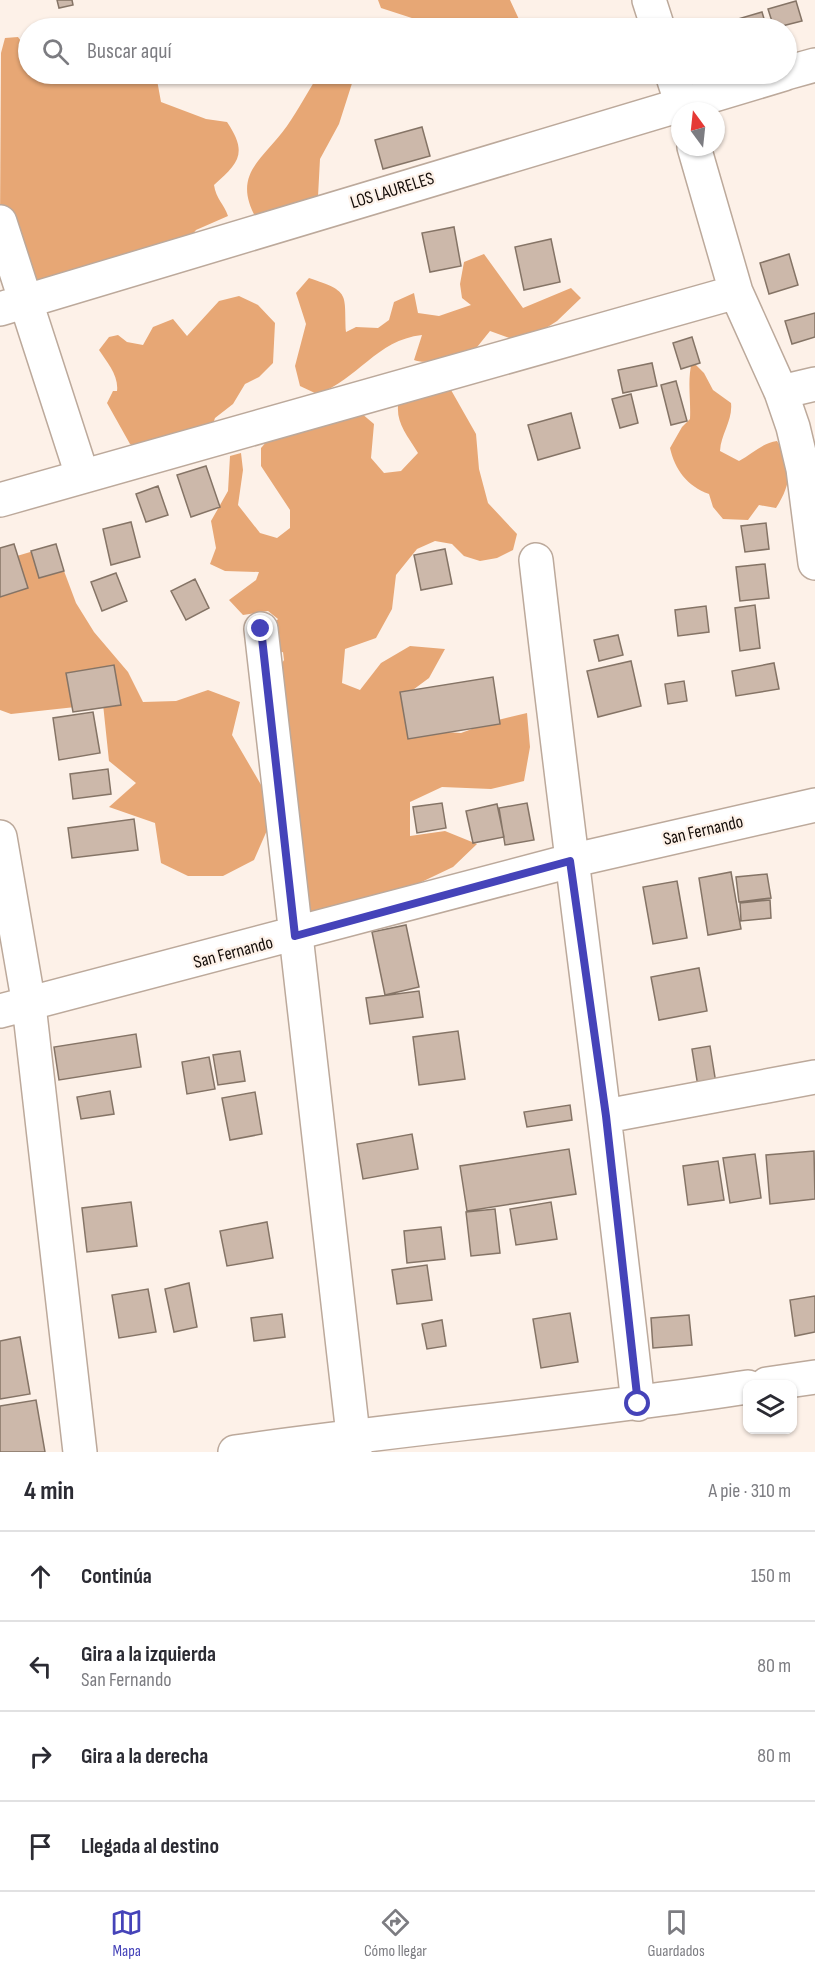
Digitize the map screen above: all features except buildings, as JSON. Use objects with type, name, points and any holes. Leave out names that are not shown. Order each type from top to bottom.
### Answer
[{"type":"street","points":[[649,0],[655,18]]},
{"type":"street","name":"LOS LAURELES","points":[[797,70],[815,65]]},
{"type":"street","name":"LOS LAURELES","points":[[13,305],[679,96],[734,84]]},
{"type":"street","points":[[697,156],[736,291],[781,392],[803,470],[815,563]]},
{"type":"street","points":[[0,222],[13,305],[82,475]]},
{"type":"street","points":[[0,500],[736,291]]},
{"type":"street","points":[[781,392],[815,384]]},
{"type":"street","points":[[536,560],[570,861],[606,1116],[638,1404]]},
{"type":"street","points":[[261,629],[353,1444]]},
{"type":"street","name":"San Fernando","points":[[14,1008],[295,936],[570,861],[815,805]]},
{"type":"street","points":[[0,837],[14,1008],[80,1452]]},
{"type":"street","points":[[606,1116],[815,1077]]},
{"type":"street","points":[[794,1380],[815,1377]]},
{"type":"street","points":[[235,1452],[353,1444],[743,1388]]},
{"type":"shaded area","points":[[378,0],[510,0],[518,18],[412,18],[381,8]]},
{"type":"shaded area","points":[[18,37],[18,84],[158,84],[161,102],[206,119],[227,122],[237,142],[238,157],[230,170],[214,185],[216,194],[228,216],[196,230],[192,235],[38,296],[0,225],[1,53],[5,38]]},
{"type":"shaded area","points":[[313,84],[352,84],[339,124],[320,159],[317,215],[256,218],[249,202],[247,189],[249,178],[260,158],[291,120]]},
{"type":"shaded area","points":[[484,254],[523,308],[571,288],[581,298],[557,321],[523,343],[490,331],[469,357],[432,362],[414,360],[422,335],[406,338],[379,352],[331,388],[317,394],[300,386],[295,366],[306,324],[296,293],[309,278],[339,291],[344,301],[346,332],[356,327],[378,328],[389,320],[394,302],[414,293],[418,313],[439,316],[471,305],[462,298],[460,284],[464,262]]},
{"type":"shaded area","points":[[239,296],[258,305],[275,323],[273,363],[259,377],[245,384],[233,404],[215,418],[212,427],[145,454],[130,444],[107,403],[113,391],[117,391],[117,385],[112,369],[99,350],[109,337],[118,335],[127,342],[143,345],[153,327],[173,319],[187,336],[219,301]]},
{"type":"shaded area","points":[[692,361],[704,373],[713,390],[731,403],[720,451],[739,461],[762,446],[777,441],[786,459],[788,475],[785,491],[776,508],[759,505],[748,520],[723,519],[713,507],[709,494],[688,482],[675,463],[670,448],[682,427],[690,419],[689,383]]},
{"type":"shaded area","points":[[451,390],[476,434],[479,469],[488,503],[517,534],[513,550],[497,558],[480,561],[464,556],[452,544],[435,541],[417,549],[396,575],[392,609],[376,638],[345,649],[342,683],[360,690],[381,663],[410,646],[445,649],[429,678],[402,698],[411,730],[461,733],[494,721],[527,713],[530,747],[524,781],[491,789],[442,787],[410,802],[410,836],[445,831],[477,844],[453,867],[390,897],[314,915],[304,910],[281,665],[284,660],[283,652],[274,654],[268,630],[278,619],[268,611],[243,615],[229,600],[256,580],[259,572],[225,571],[210,564],[216,548],[211,521],[228,491],[230,456],[241,453],[243,470],[238,505],[260,533],[277,538],[290,528],[290,510],[261,466],[261,448],[276,431],[361,413],[374,424],[371,458],[384,473],[401,471],[418,453],[404,431],[399,417],[401,391]]},
{"type":"shaded area","points":[[37,550],[64,571],[76,603],[94,632],[128,672],[143,702],[176,701],[208,690],[240,702],[232,735],[267,795],[268,828],[254,860],[223,876],[188,876],[161,863],[155,823],[109,807],[136,783],[109,761],[103,704],[11,714],[0,710],[0,561]]},
{"type":"route","points":[[261,629],[295,936],[570,861],[606,1116],[638,1404]]}]
